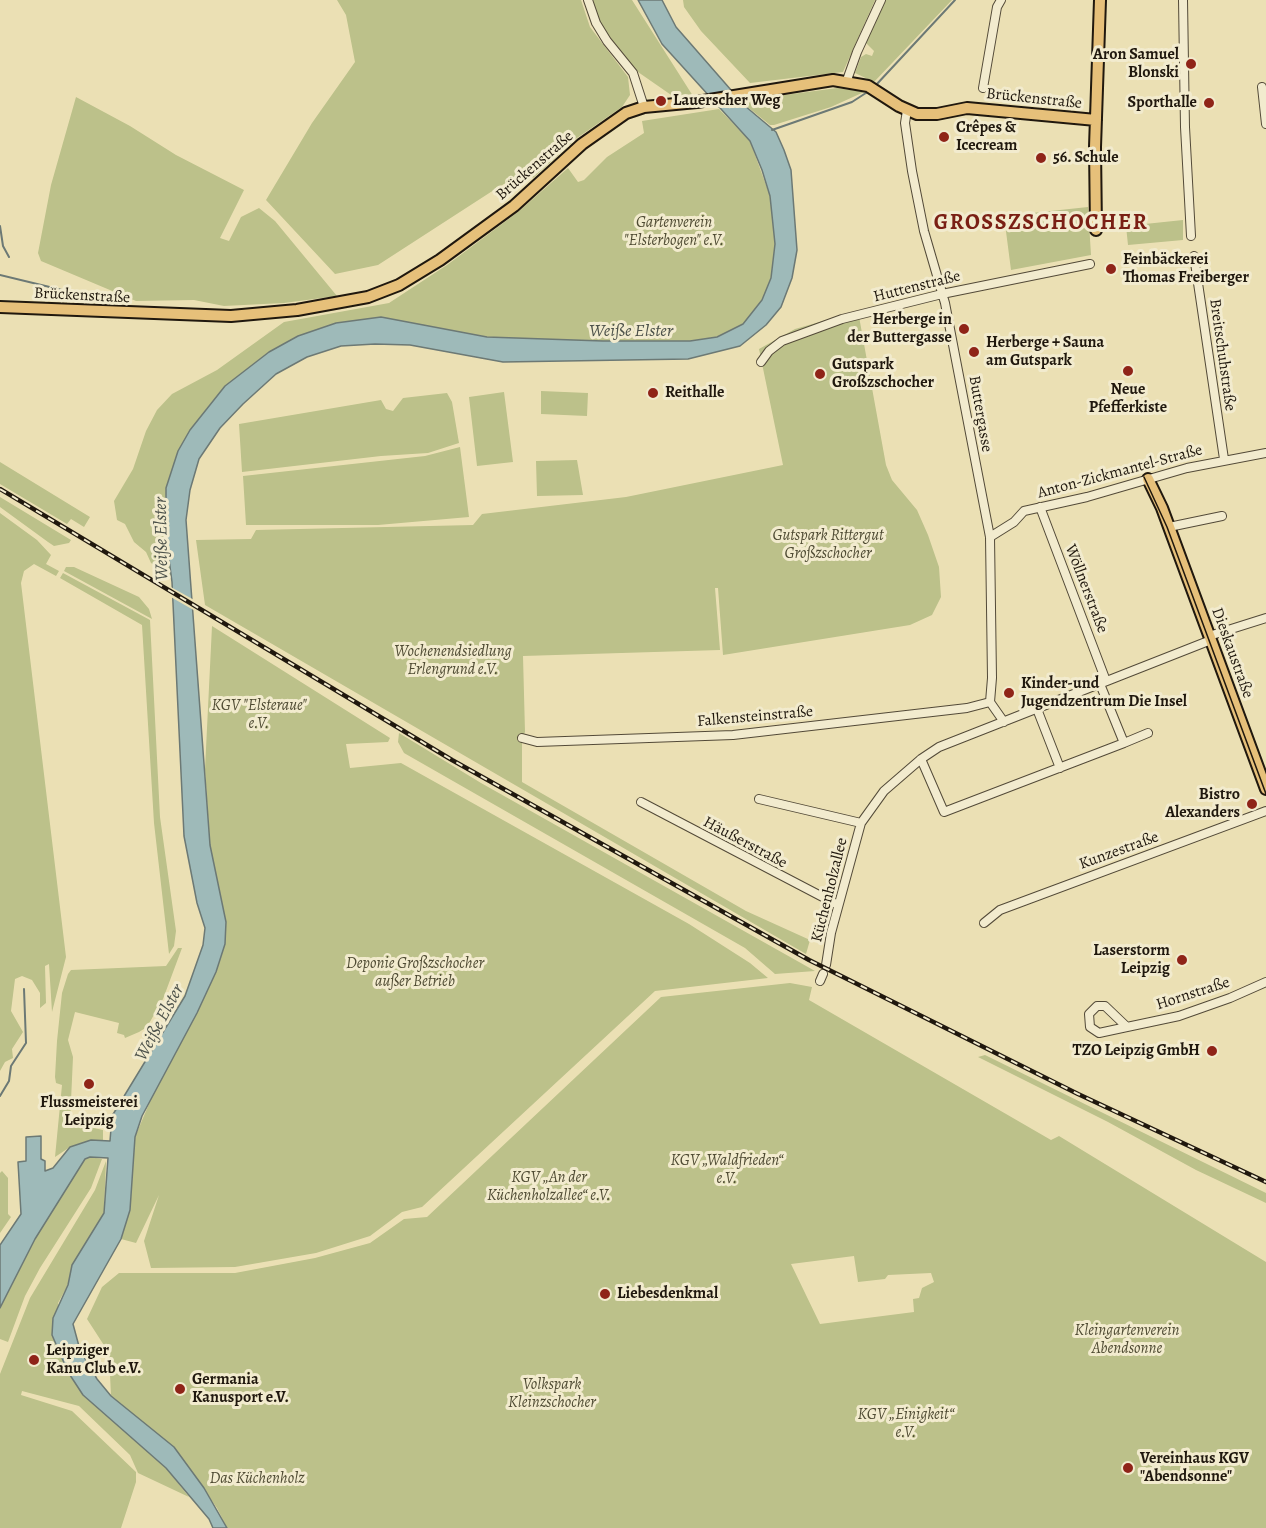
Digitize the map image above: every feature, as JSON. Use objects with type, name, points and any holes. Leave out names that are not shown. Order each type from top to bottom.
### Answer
[{"type":"main road","points":[[1096,230],[1096,120],[1100,0]]},
{"type":"main road","name":"Brückenstraße","points":[[0,307],[231,316],[297,310],[368,297],[399,285],[440,260],[514,206],[582,144],[626,113],[644,107],[704,101],[823,81],[847,80],[878,92],[907,110],[927,115],[954,109],[979,108],[1096,120]]},
{"type":"main road","name":"Dieskaustraße","points":[[1148,479],[1169,527],[1266,789]]},
{"type":"street","points":[[588,0],[596,23],[633,73],[644,107]]},
{"type":"street","points":[[847,80],[856,52],[881,0]]},
{"type":"street","points":[[983,88],[997,7],[1001,0]]},
{"type":"street","points":[[1183,0],[1185,149],[1191,236]]},
{"type":"street","points":[[1263,87],[1266,124]]},
{"type":"street","name":"Buttergasse","points":[[907,110],[905,123],[912,171],[924,231],[942,294],[990,537],[992,678],[990,702]]},
{"type":"street","name":"Breitschuhstraße","points":[[1194,256],[1224,459]]},
{"type":"street","name":"Huttenstraße","points":[[761,362],[769,351],[782,341],[814,327],[942,294],[1090,264]]},
{"type":"street","name":"Anton-Zickmantel-Straße","points":[[990,537],[1014,522],[1024,511],[1087,498],[1224,459],[1266,453]]},
{"type":"street","name":"Wöllnerstraße","points":[[1040,507],[1124,743]]},
{"type":"street","points":[[1169,527],[1222,516]]},
{"type":"street","name":"Küchenholzallee","points":[[826,965],[838,905],[861,823],[884,791],[921,759],[939,747],[1210,638],[1266,618]]},
{"type":"street","points":[[990,702],[1004,722]]},
{"type":"street","name":"Falkensteinstraße","points":[[522,738],[537,742],[733,735],[967,708],[990,702]]},
{"type":"street","points":[[1037,709],[1060,768]]},
{"type":"street","points":[[921,759],[944,812],[1148,733]]},
{"type":"street","name":"Küchenholzallee","points":[[759,799],[861,823]]},
{"type":"street","name":"Häußerstraße","points":[[641,802],[838,905]]},
{"type":"street","name":"Kunzestraße","points":[[984,923],[1000,910],[1266,811]]},
{"type":"street","name":"Hornstraße","points":[[1127,1027],[1106,1006],[1097,1006],[1089,1014],[1087,1020],[1094,1032],[1127,1027],[1179,1016],[1266,982]]},
{"type":"green space","points":[[337,0],[581,0],[590,27],[628,77],[630,95],[622,107],[577,138],[533,178],[525,172],[378,265],[335,274],[266,200],[312,123],[355,62],[346,15]]},
{"type":"green space","points":[[593,0],[632,0],[693,96],[674,97],[638,72],[604,30]]},
{"type":"green space","points":[[683,0],[875,0],[843,72],[750,83],[701,31],[684,7]]},
{"type":"green space","points":[[886,0],[952,0],[874,82],[855,73],[861,57],[866,54],[872,56],[874,51],[866,43]]},
{"type":"green space","points":[[837,88],[864,92],[831,107],[774,125],[770,125],[740,101]]},
{"type":"green space","points":[[76,97],[130,126],[176,155],[244,190],[220,238],[229,241],[241,217],[259,208],[275,221],[337,296],[284,303],[224,306],[194,300],[136,301],[41,261],[38,253],[51,185]]},
{"type":"green space","name":"Gartenverein \"Elsterbogen\" e.V.","points":[[719,109],[750,141],[770,196],[775,244],[771,278],[762,300],[743,324],[717,337],[690,341],[603,341],[487,337],[381,317],[336,323],[298,336],[269,352],[225,386],[206,409],[166,488],[166,536],[172,576],[151,563],[146,552],[134,542],[125,524],[117,520],[114,501],[133,469],[146,431],[157,410],[172,394],[217,370],[284,322],[389,303],[447,265],[518,212],[568,168],[578,182],[584,180],[607,157],[644,133],[642,121]]},
{"type":"green space","points":[[1088,207],[1091,255],[1011,270],[1004,216]]},
{"type":"green space","points":[[1183,220],[1183,240],[1128,245],[1126,226]]},
{"type":"green space","points":[[858,311],[886,465],[892,480],[917,510],[939,567],[941,597],[932,615],[910,625],[723,655],[718,588],[715,588],[720,650],[523,656],[525,732],[522,738],[522,782],[746,911],[810,940],[806,954],[205,605],[196,540],[251,539],[256,530],[473,525],[482,514],[626,497],[783,465],[759,349],[795,329]]},
{"type":"green space","points":[[541,391],[588,393],[587,416],[541,414]]},
{"type":"green space","points":[[504,392],[513,462],[477,466],[469,397]]},
{"type":"green space","points":[[447,393],[452,402],[459,443],[428,453],[242,472],[239,424],[381,400],[386,409],[393,411],[403,398]]},
{"type":"green space","points":[[460,447],[469,517],[378,525],[246,525],[243,476],[425,456]]},
{"type":"green space","points":[[577,460],[583,495],[537,496],[536,461]]},
{"type":"green space","points":[[0,462],[90,517],[84,527],[71,519],[67,524],[0,484]]},
{"type":"green space","points":[[0,497],[71,540],[69,543],[54,546],[0,507]]},
{"type":"green space","points":[[0,513],[37,540],[51,555],[46,564],[59,571],[56,576],[34,564],[24,571],[21,583],[66,957],[52,1012],[49,964],[45,966],[46,1003],[40,1008],[40,993],[32,980],[22,976],[15,979],[11,1011],[23,1032],[12,1049],[13,1058],[5,1062],[0,1071]]},
{"type":"green space","points":[[66,567],[74,567],[139,597],[149,609],[152,619],[64,571]]},
{"type":"green space","points":[[63,573],[150,620],[160,817],[176,931],[174,946],[169,954],[154,823],[142,625],[60,578]]},
{"type":"green space","name":"Deponie Großzschocher außer Betrieb","points":[[212,626],[390,738],[388,742],[346,744],[350,768],[401,763],[689,924],[750,963],[768,978],[655,991],[422,1207],[402,1212],[370,1236],[316,1253],[235,1267],[151,1268],[144,1241],[159,1195],[136,1243],[121,1239],[130,1210],[135,1137],[226,922],[210,845],[205,769]]},
{"type":"green space","points":[[399,733],[481,783],[815,971],[775,974],[745,948],[404,753],[398,742]]},
{"type":"green space","points":[[178,948],[182,948],[163,999],[147,1027],[139,1032],[125,1038],[124,1035],[117,1033],[119,1023],[75,1012],[68,1040],[73,1057],[70,1123],[103,1130],[103,1140],[91,1140],[70,1147],[55,1157],[62,1085],[56,1083],[55,1077],[57,1041],[62,993],[68,974],[71,970],[166,966]]},
{"type":"green space","points":[[790,983],[812,987],[809,1000],[1051,1140],[1059,1136],[1266,1262],[1266,1528],[227,1528],[217,1508],[174,1447],[111,1396],[109,1353],[87,1319],[102,1287],[119,1273],[235,1273],[315,1258],[370,1243],[404,1219],[427,1217],[661,997]],"holes":[[[854,1256],[858,1282],[885,1279],[888,1275],[931,1273],[934,1282],[922,1288],[919,1298],[913,1299],[914,1312],[820,1324],[791,1264]]]},
{"type":"green space","points":[[985,1055],[1266,1193],[1266,1203],[1196,1170],[1108,1122],[978,1057]]},
{"type":"green space","points":[[90,1157],[102,1159],[91,1188],[40,1268],[25,1296],[8,1342],[0,1339],[0,1308],[35,1239],[85,1159]]},
{"type":"green space","points":[[106,1161],[104,1213],[72,1265],[68,1285],[58,1303],[83,1395],[166,1468],[189,1497],[138,1473],[130,1455],[79,1406],[22,1391],[21,1395],[72,1411],[136,1472],[136,1482],[121,1528],[0,1528],[0,1374],[30,1298],[95,1190]]},
{"type":"green space","points":[[2,1171],[8,1178],[8,1214],[11,1217],[0,1233],[0,1173]]},
{"type":"water","points":[[638,0],[662,0],[676,27],[745,106],[776,132],[784,150],[791,170],[797,250],[792,278],[781,307],[766,325],[740,346],[688,359],[503,362],[410,345],[341,346],[307,357],[276,374],[243,404],[220,428],[199,459],[190,490],[186,520],[210,845],[226,922],[225,944],[216,972],[197,1013],[142,1116],[135,1137],[130,1210],[121,1239],[73,1324],[80,1350],[97,1379],[111,1396],[174,1447],[204,1488],[227,1528],[213,1528],[209,1519],[166,1468],[83,1395],[68,1372],[52,1335],[53,1318],[68,1285],[72,1265],[104,1213],[108,1158],[85,1159],[35,1239],[0,1308],[0,1245],[21,1214],[18,1162],[26,1161],[26,1137],[41,1136],[41,1159],[45,1161],[45,1171],[53,1168],[70,1147],[91,1140],[110,1141],[112,1116],[185,996],[203,945],[205,928],[197,903],[184,836],[172,582],[166,536],[166,488],[178,451],[190,430],[225,386],[269,352],[298,336],[336,323],[381,317],[487,337],[603,341],[690,341],[717,337],[743,324],[762,300],[771,278],[775,244],[770,196],[762,170],[750,141],[662,44]]},
{"type":"pier","points":[[169,586],[196,601],[197,612],[169,596]]},
{"type":"waterway","points":[[876,85],[955,0]]},
{"type":"waterway","points":[[772,130],[852,102],[869,91]]},
{"type":"waterway","points":[[0,226],[3,246],[9,257]]},
{"type":"waterway","points":[[0,275],[62,290]]},
{"type":"waterway","points":[[0,1096],[9,1081],[11,1066],[26,1043],[24,989]]},
{"type":"tram line","points":[[1144,477],[1167,527],[1266,794]]},
{"type":"railway","points":[[0,489],[452,760],[809,960],[1078,1094],[1266,1182]]},
{"type":"place","name":"Aron Samuel Blonski","points":[[1191,64]]},
{"type":"place","name":"Lauerscher Weg","points":[[661,101]]},
{"type":"place","name":"Sporthalle","points":[[1209,103]]},
{"type":"place","name":"Crêpes & Icecream","points":[[944,137]]},
{"type":"place","name":"56. Schule","points":[[1041,158]]},
{"type":"place","name":"Feinbäckerei Thomas Freiberger","points":[[1111,269]]},
{"type":"place","name":"Herberge in der Buttergasse","points":[[964,329]]},
{"type":"place","name":"Herberge + Sauna am Gutspark","points":[[974,352]]},
{"type":"place","name":"Neue Pfefferkiste","points":[[1128,371]]},
{"type":"place","name":"Gutspark Großzschocher","points":[[820,374]]},
{"type":"place","name":"Reithalle","points":[[653,393]]},
{"type":"place","name":"Kinder-und Jugendzentrum Die Insel","points":[[1009,693]]},
{"type":"place","name":"Bistro Alexanders","points":[[1252,804]]},
{"type":"place","name":"Laserstorm Leipzig","points":[[1182,960]]},
{"type":"place","name":"TZO Leipzig GmbH","points":[[1212,1051]]},
{"type":"place","name":"Flussmeisterei Leipzig","points":[[89,1084]]},
{"type":"place","name":"Liebesdenkmal","points":[[605,1294]]},
{"type":"place","name":"Leipziger Kanu Club e.V.","points":[[34,1360]]},
{"type":"place","name":"Germania Kanusport e.V.","points":[[180,1389]]},
{"type":"place","name":"Vereinhaus KGV \"Abendsonne\"","points":[[1128,1468]]},
{"type":"district","name":"GROSSZSCHOCHER","points":[[1041,224]]},
{"type":"water label","name":"Weiße Elster","points":[[631,332]]},
{"type":"water label","name":"Weiße Elster","points":[[162,539]]},
{"type":"water label","name":"Weiße Elster","points":[[160,1023]]},
{"type":"park label","name":"Gutspark Rittergut Großzschocher","points":[[828,545]]},
{"type":"park label","name":"Wochenendsiedlung Erlengrund e.V.","points":[[453,661]]},
{"type":"park label","name":"KGV \"Elsteraue\" e.V.","points":[[259,715]]},
{"type":"park label","name":"KGV „Waldfrieden“ e.V.","points":[[727,1170]]},
{"type":"park label","name":"KGV „An der Küchenholzallee“ e.V.","points":[[549,1187]]},
{"type":"park label","name":"Kleingartenverein Abendsonne","points":[[1127,1340]]},
{"type":"park label","name":"Volkspark Kleinzschocher","points":[[552,1394]]},
{"type":"park label","name":"KGV „Einigkeit“ e.V.","points":[[906,1424]]},
{"type":"park label","name":"Das Küchenholz","points":[[257,1479]]}]
